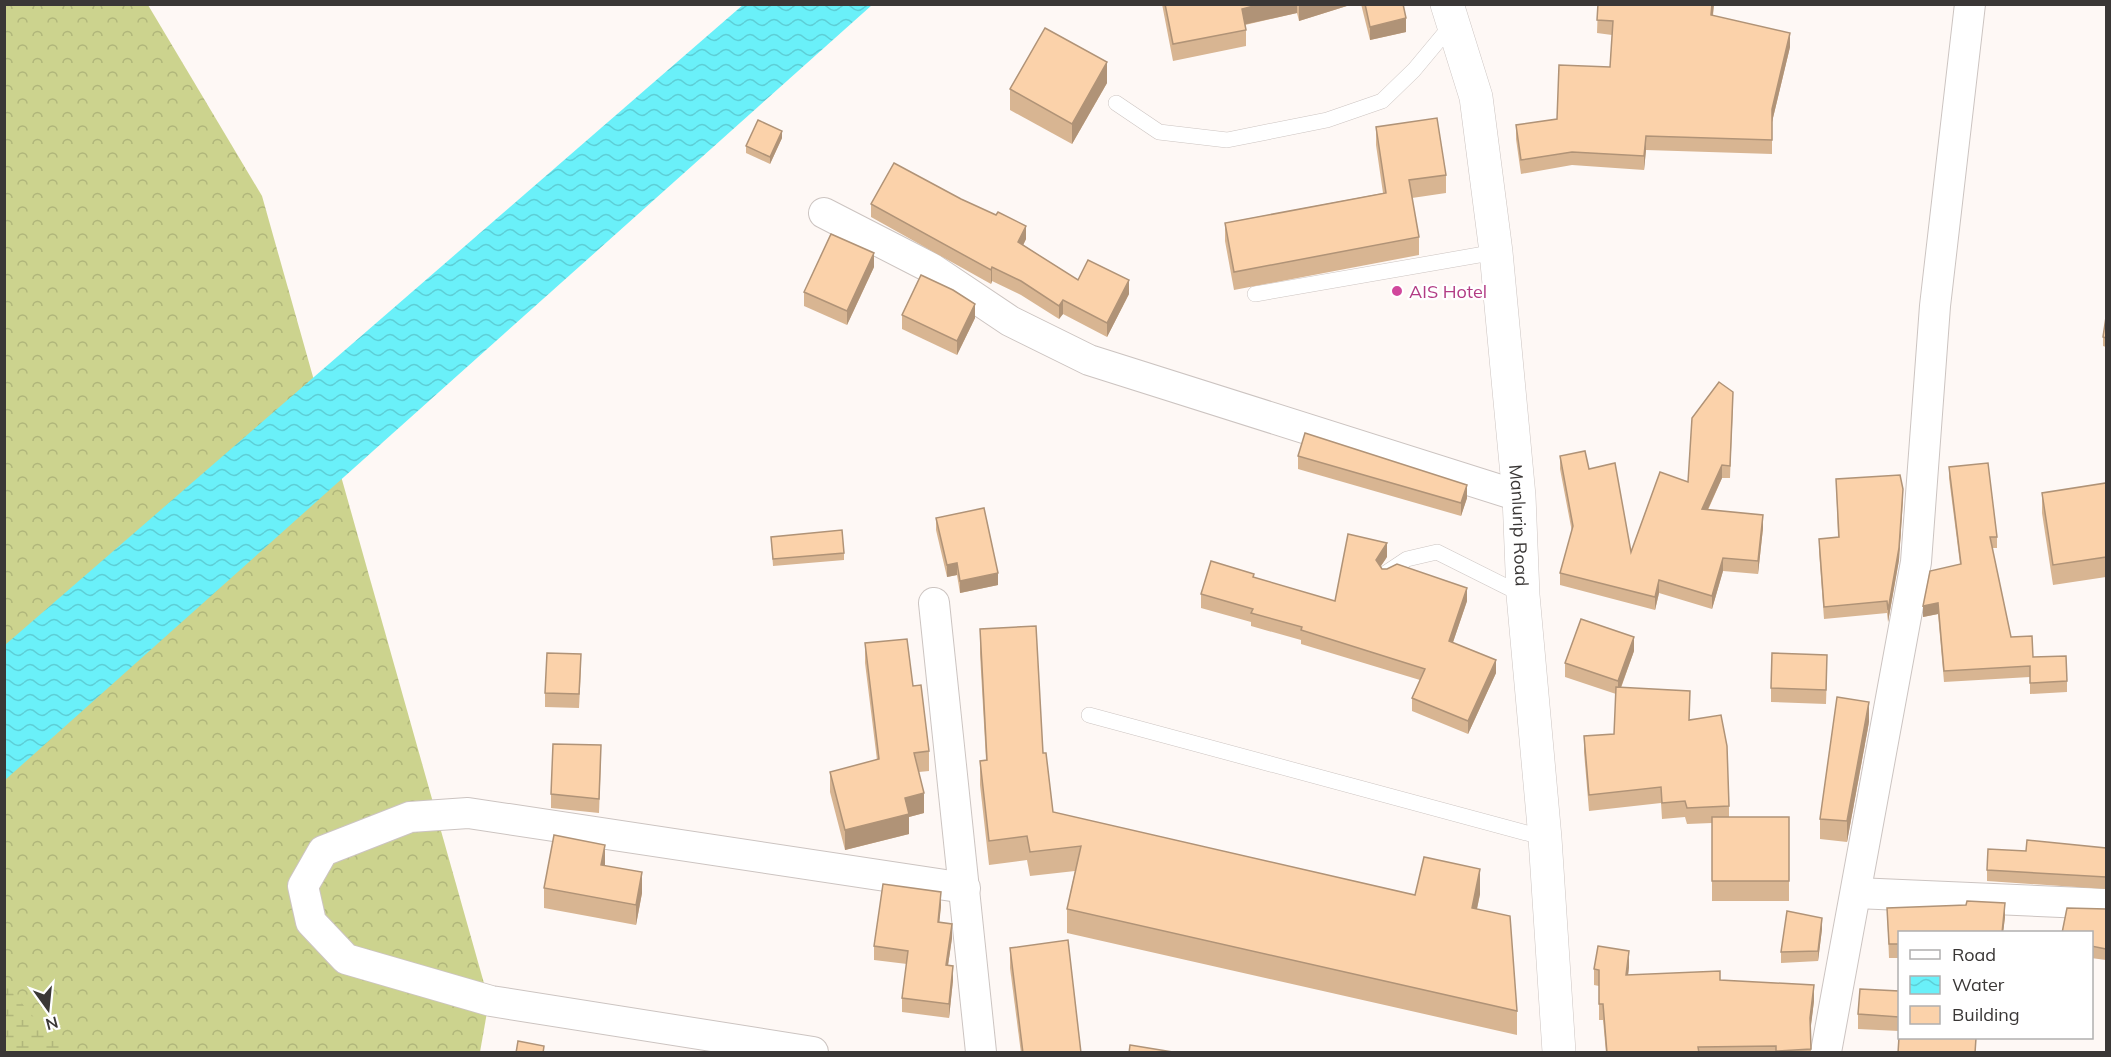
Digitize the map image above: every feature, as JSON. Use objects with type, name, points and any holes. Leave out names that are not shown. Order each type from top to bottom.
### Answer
[{"type":"main road","name":"Manlurip Road","points":[[1450,13],[1476,97],[1496,252],[1519,496],[1523,595],[1545,838],[1558,1053]]},
{"type":"street","points":[[1826,1053],[1916,562],[1935,306],[1970,4]]},
{"type":"street","points":[[824,213],[930,268],[1010,321],[1089,360],[1519,496]]},
{"type":"street","points":[[934,603],[981,1053]]},
{"type":"street","points":[[813,1053],[491,1001],[346,959],[311,922],[303,886],[323,851],[410,817],[468,813],[965,888]]},
{"type":"street","points":[[1856,893],[2106,904]]},
{"type":"lane","points":[[1116,103],[1159,132],[1227,140],[1327,120],[1382,101],[1414,70],[1450,13]]},
{"type":"lane","points":[[1255,294],[1496,252]]},
{"type":"lane","points":[[1386,573],[1407,559],[1437,552],[1523,595]]},
{"type":"lane","points":[[1089,715],[1545,838]]},
{"type":"green space","points":[[5,5],[148,5],[262,196],[489,1001],[480,1052],[5,1052]]},
{"type":"green space","points":[[5,984],[64,1052],[5,1052]]},
{"type":"water","points":[[744,4],[872,5],[5,780],[5,645]]},
{"type":"building","points":[[1165,4],[1261,4],[1242,9],[1246,30],[1173,44]]},
{"type":"building","points":[[1365,4],[1403,4],[1406,18],[1370,27]]},
{"type":"building","points":[[1598,4],[1712,4],[1711,15],[1790,33],[1772,109],[1772,140],[1646,136],[1644,156],[1572,152],[1521,160],[1516,125],[1557,119],[1559,65],[1610,67],[1613,21],[1597,20]]},
{"type":"building","points":[[1045,28],[1107,62],[1072,124],[1010,89]]},
{"type":"building","points":[[1437,118],[1446,175],[1409,180],[1419,237],[1234,272],[1225,223],[1386,193],[1376,127]]},
{"type":"building","points":[[758,120],[782,131],[770,157],[746,146]]},
{"type":"building","points":[[894,163],[961,199],[996,215],[998,212],[1026,226],[1018,242],[1078,280],[1088,260],[1129,280],[1107,323],[1063,300],[1059,306],[1021,281],[992,267],[991,270],[871,204]]},
{"type":"building","points":[[831,234],[874,253],[847,311],[804,292]]},
{"type":"building","points":[[921,275],[953,290],[975,304],[957,341],[902,315]]},
{"type":"building","points":[[2106,317],[2106,338],[2103,337]]},
{"type":"building","points":[[1719,382],[1733,392],[1730,466],[1722,465],[1702,509],[1763,515],[1758,561],[1723,558],[1712,596],[1659,580],[1655,597],[1560,573],[1573,526],[1560,456],[1585,451],[1589,469],[1615,463],[1631,552],[1660,472],[1688,482],[1692,418]]},
{"type":"building","points":[[1305,433],[1467,485],[1461,503],[1298,456]]},
{"type":"building","points":[[1988,463],[1997,537],[1990,537],[2011,637],[2032,636],[2033,657],[2066,656],[2067,681],[2030,683],[2030,666],[1944,671],[1938,603],[1923,606],[1930,571],[1961,564],[1949,467]]},
{"type":"building","points":[[1900,475],[1903,489],[1899,548],[1888,610],[1887,601],[1824,607],[1819,539],[1839,537],[1836,479]]},
{"type":"building","points":[[2106,483],[2106,557],[2053,565],[2042,493]]},
{"type":"building","points":[[984,508],[998,573],[960,581],[957,563],[947,565],[936,518]]},
{"type":"building","points":[[842,530],[844,553],[773,559],[771,537]]},
{"type":"building","points":[[1348,534],[1387,543],[1376,560],[1382,569],[1397,564],[1467,588],[1449,641],[1496,660],[1468,721],[1412,698],[1425,669],[1301,630],[1302,627],[1251,613],[1253,609],[1201,594],[1211,561],[1254,574],[1253,577],[1335,601]]},
{"type":"building","points":[[1581,619],[1634,637],[1618,681],[1565,663]]},
{"type":"building","points":[[1036,626],[1043,753],[1046,753],[1053,812],[1415,895],[1424,857],[1480,869],[1472,908],[1510,916],[1517,1011],[1067,909],[1081,846],[1030,852],[1027,836],[989,841],[980,761],[987,760],[980,629]]},
{"type":"building","points":[[907,639],[913,686],[921,685],[929,751],[914,753],[924,793],[905,798],[909,814],[845,830],[830,772],[879,759],[865,643]]},
{"type":"building","points":[[547,653],[581,654],[579,694],[545,693]]},
{"type":"building","points":[[1772,653],[1827,655],[1826,690],[1771,688]]},
{"type":"building","points":[[1616,687],[1690,691],[1689,720],[1721,715],[1727,746],[1729,806],[1687,808],[1685,801],[1662,803],[1661,787],[1589,795],[1584,736],[1614,734]]},
{"type":"building","points":[[1837,697],[1869,702],[1847,821],[1820,819]]},
{"type":"building","points":[[553,744],[601,745],[599,799],[551,794]]},
{"type":"building","points":[[1712,817],[1789,817],[1789,881],[1712,881]]},
{"type":"building","points":[[554,835],[605,845],[601,865],[642,872],[636,905],[544,888]]},
{"type":"building","points":[[2027,840],[2106,848],[2106,877],[1987,870],[1988,849],[2026,851]]},
{"type":"building","points":[[883,884],[941,892],[938,922],[952,924],[946,965],[953,966],[949,1004],[902,998],[908,951],[874,946]]},
{"type":"building","points":[[1967,901],[2005,903],[2002,931],[1898,931],[1898,944],[1889,944],[1887,908],[1966,905]]},
{"type":"building","points":[[2067,908],[2106,909],[2106,949],[2093,946],[2093,931],[2062,931]]},
{"type":"building","points":[[1787,911],[1822,918],[1818,951],[1781,952]]},
{"type":"building","points":[[1068,940],[1081,1053],[1023,1053],[1010,948]]},
{"type":"building","points":[[1598,946],[1629,951],[1626,975],[1720,971],[1720,980],[1814,985],[1810,1018],[1811,1049],[1776,1051],[1776,1046],[1698,1047],[1699,1053],[1607,1053],[1603,1004],[1599,1004],[1599,970],[1594,969]]},
{"type":"building","points":[[1860,989],[1898,991],[1898,1017],[1858,1014]]},
{"type":"building","points":[[1899,1039],[1976,1039],[1975,1053],[1898,1053]]},
{"type":"building","points":[[518,1041],[544,1046],[543,1053],[516,1053]]},
{"type":"building","points":[[1130,1045],[1179,1053],[1129,1053]]},
{"type":"place","name":"AIS Hotel","points":[[1397,291]]}]
